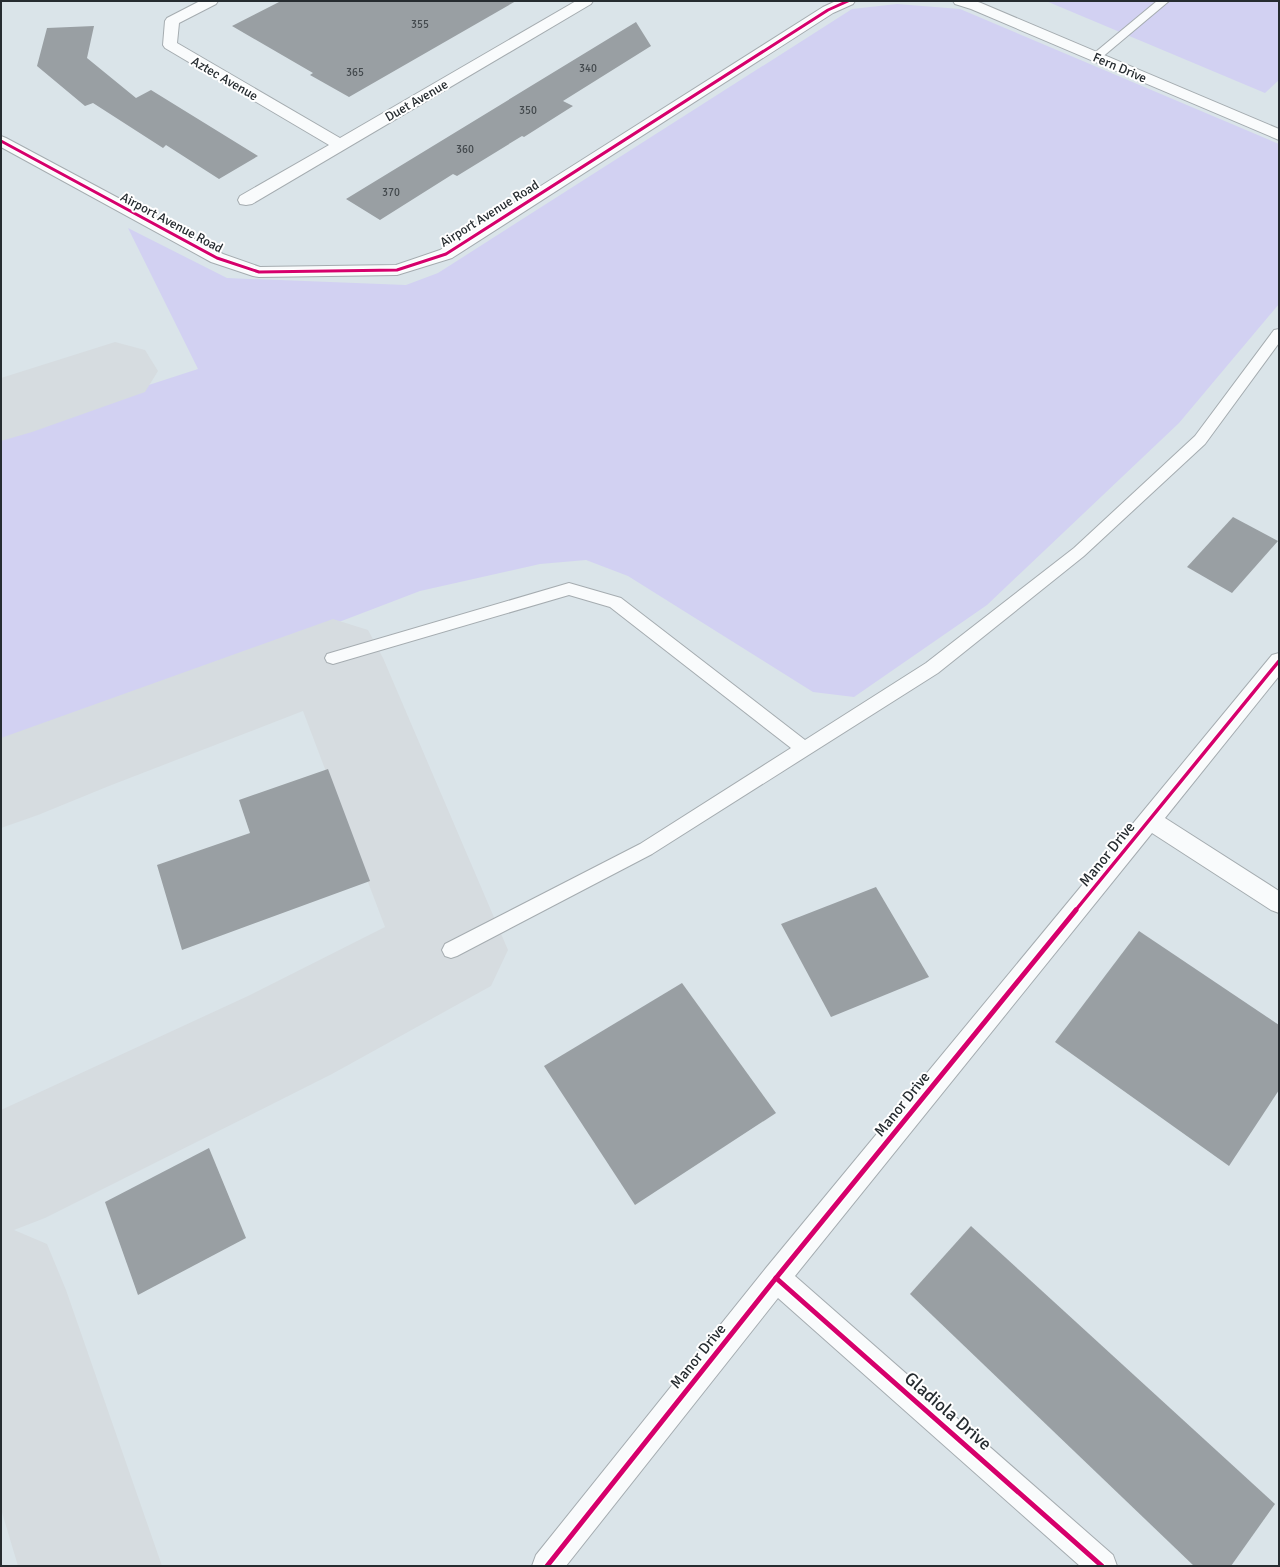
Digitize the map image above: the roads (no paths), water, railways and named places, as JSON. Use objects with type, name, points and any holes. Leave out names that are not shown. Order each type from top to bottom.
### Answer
[{"type":"street","name":"Aztec Avenue","points":[[212,1],[172,21],[170,45],[340,145]]},
{"type":"street","name":"Duet Avenue","points":[[246,200],[586,1]]},
{"type":"street","name":"Airport Avenue Road","points":[[1,141],[224,261],[259,272],[397,270],[446,254],[828,10],[848,1]]},
{"type":"street","name":"Fern Drive","points":[[960,1],[976,6],[1279,135]]},
{"type":"street","name":"Manor Drive","points":[[547,1566],[776,1278],[1279,661]]},
{"type":"street","points":[[1150,820],[1279,903]]},
{"type":"street","name":"Gladiola Drive","points":[[776,1278],[1102,1566]]},
{"type":"lane","points":[[1096,57],[1164,1]]},
{"type":"lane","points":[[451,950],[646,849],[932,668],[1078,552],[1200,440],[1279,333]]},
{"type":"lane","points":[[334,658],[569,589],[614,602],[804,749]]}]
